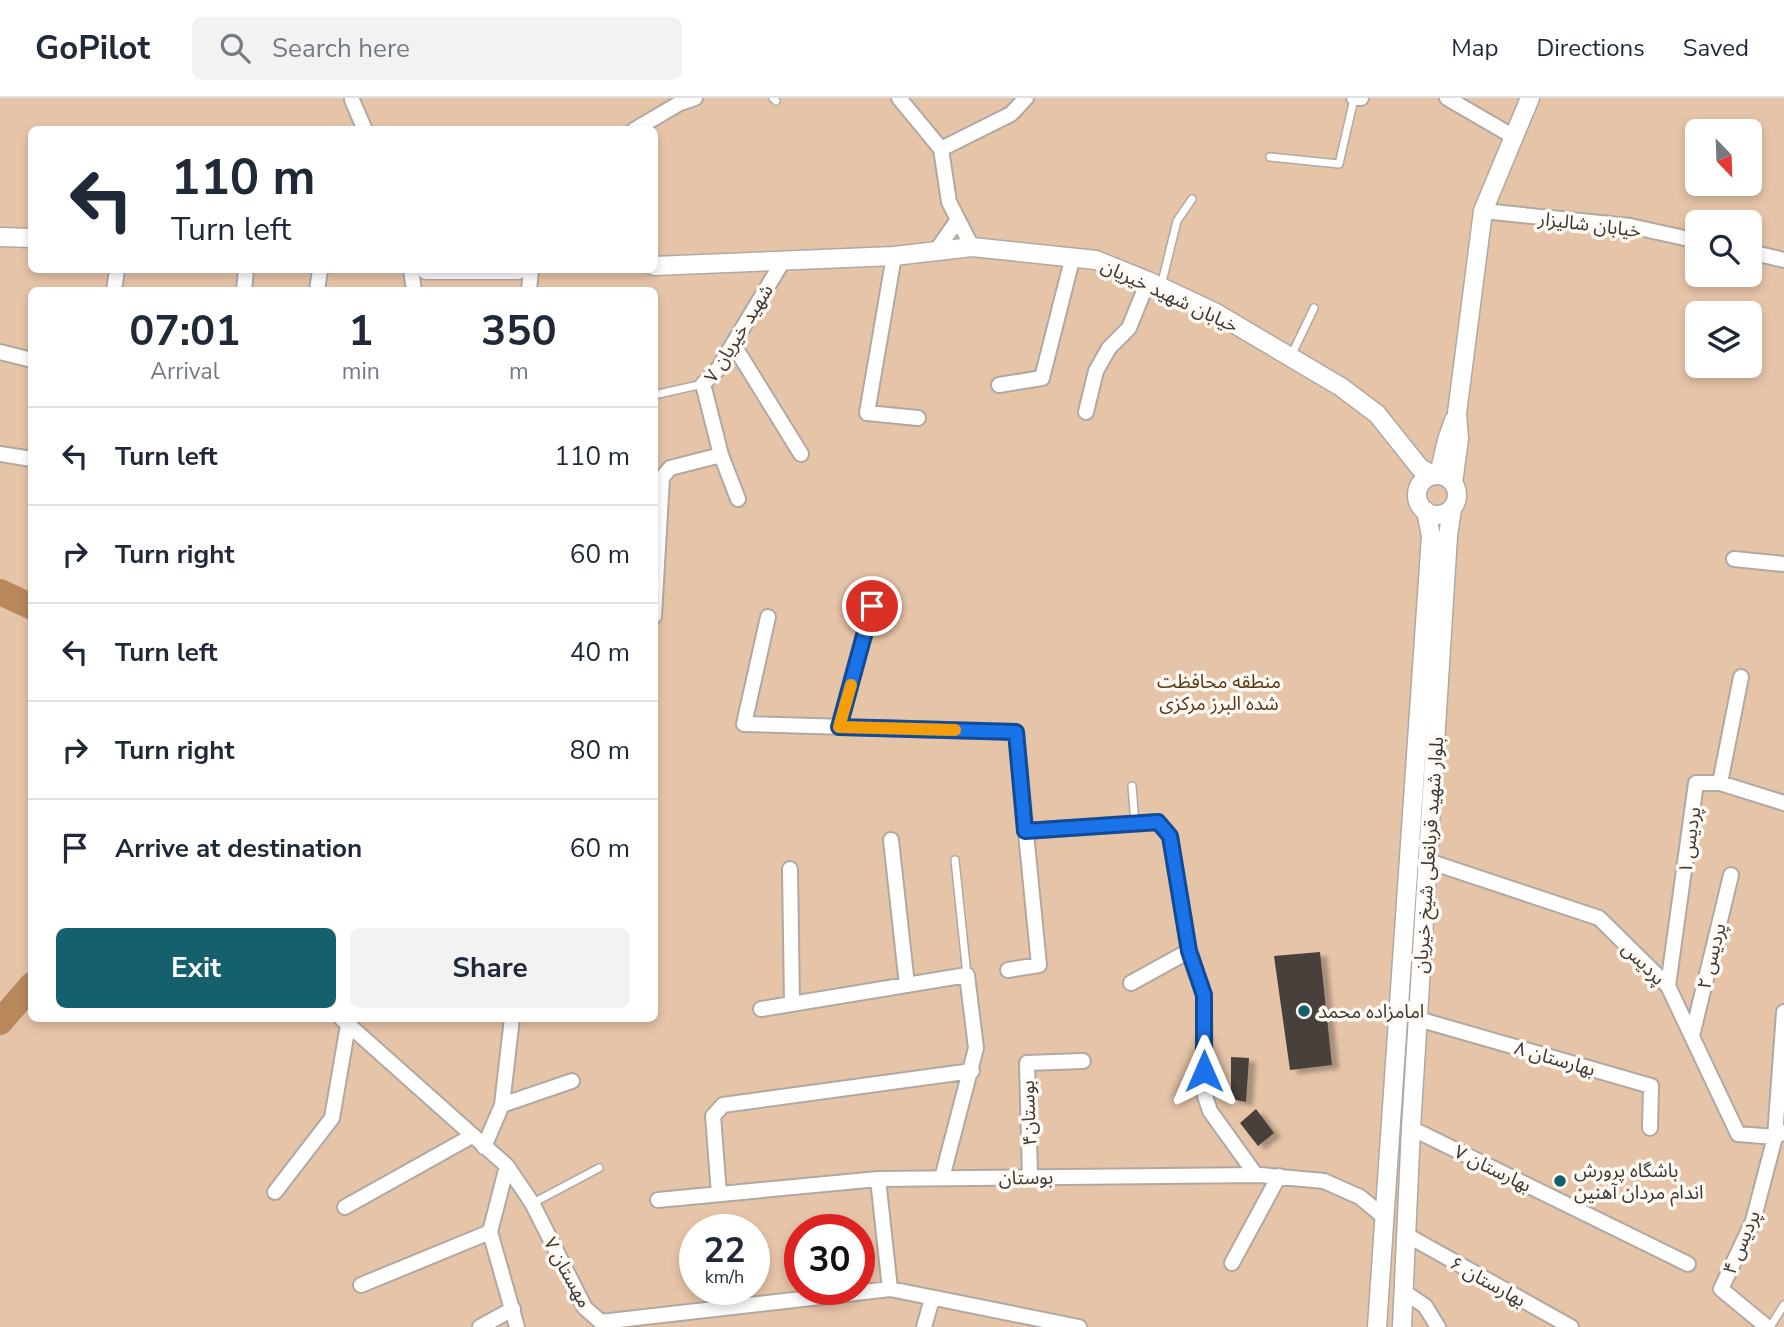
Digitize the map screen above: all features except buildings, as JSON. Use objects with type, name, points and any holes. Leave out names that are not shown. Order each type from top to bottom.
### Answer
[{"type":"street","points":[[642,126],[680,103],[695,98]]},
{"type":"street","points":[[900,98],[941,149],[949,202],[972,247]]},
{"type":"street","points":[[941,149],[1011,114],[1026,98]]},
{"type":"street","points":[[1354,98],[1361,98]]},
{"type":"street","points":[[1447,98],[1514,138]]},
{"type":"street","points":[[1442,478],[1459,439],[1457,414],[1483,211],[1530,98]]},
{"type":"street","points":[[352,100],[363,126]]},
{"type":"street","name":"خیابان شالیزار","points":[[1483,211],[1630,226],[1685,238]]},
{"type":"street","points":[[936,251],[957,221]]},
{"type":"street","points":[[0,237],[28,238]]},
{"type":"street","name":"خیابان شهید خیریان","points":[[658,266],[894,256],[972,247],[1096,260],[1216,313],[1341,387],[1377,414],[1420,468],[1442,478]]},
{"type":"street","points":[[1762,255],[1784,260]]},
{"type":"street","points":[[894,256],[867,412],[918,418]]},
{"type":"street","points":[[999,385],[1042,378],[1073,256]]},
{"type":"street","name":"شهید خیریان ۷","points":[[738,499],[721,455],[704,384],[718,369],[783,261]]},
{"type":"street","points":[[1086,412],[1096,371],[1109,348],[1129,328],[1154,284]]},
{"type":"street","points":[[733,344],[801,454]]},
{"type":"street","points":[[0,352],[28,359]]},
{"type":"street","points":[[1377,1327],[1431,536],[1426,511],[1418,501],[1397,440]]},
{"type":"street","points":[[0,454],[28,458]]},
{"type":"street","points":[[658,547],[662,478],[670,468],[721,455]]},
{"type":"street","points":[[1417,494],[1422,482],[1442,478]]},
{"type":"street","points":[[1426,511],[1436,515],[1451,509],[1457,499],[1442,478]]},
{"type":"street","name":"بلوار شهید قربانعلی شیخ خیریان","points":[[1402,1327],[1411,1128],[1451,509]]},
{"type":"street","points":[[1734,559],[1784,564]]},
{"type":"street","points":[[839,727],[872,606]]},
{"type":"street","points":[[768,618],[744,724],[1016,732],[1040,965],[1007,970]]},
{"type":"street","points":[[1423,640],[1442,642]]},
{"type":"street","points":[[1741,677],[1720,783],[1784,803]]},
{"type":"street","name":"پردیس ۱","points":[[1668,986],[1696,783],[1720,783]]},
{"type":"street","points":[[1025,831],[1158,822],[1170,836],[1189,951],[1204,995],[1205,1096],[1210,1111],[1256,1175]]},
{"type":"street","points":[[891,841],[907,985]]},
{"type":"street","name":"پردیس","points":[[1428,861],[1599,918],[1668,986],[1738,1134],[1779,1134]]},
{"type":"street","points":[[790,869],[792,1004]]},
{"type":"street","name":"پردیس ۲","points":[[1692,1036],[1731,876]]},
{"type":"street","points":[[1131,984],[1189,951]]},
{"type":"street","points":[[761,1009],[967,975],[976,1048],[942,1178]]},
{"type":"street","points":[[1779,1134],[1784,1012]]},
{"type":"street","points":[[1398,1017],[1418,1019]]},
{"type":"street","name":"بهارستان ۸","points":[[1418,1019],[1651,1086],[1650,1128]]},
{"type":"street","points":[[275,1192],[332,1118],[344,1022]]},
{"type":"street","name":"مهستان ۷","points":[[344,1022],[507,1166],[532,1203],[585,1308],[601,1322],[890,1289],[1079,1327]]},
{"type":"street","points":[[484,1147],[502,1105],[512,1022]]},
{"type":"street","name":"بوستان۴","points":[[1030,1177],[1027,1063],[1083,1061]]},
{"type":"street","points":[[719,1194],[713,1116],[723,1105],[972,1071]]},
{"type":"street","points":[[502,1105],[572,1081]]},
{"type":"street","name":"بهارستان ۷","points":[[1411,1128],[1688,1264]]},
{"type":"street","name":"پردیس ۴","points":[[1769,1327],[1721,1289],[1753,1221],[1779,1134]]},
{"type":"street","points":[[345,1207],[472,1136]]},
{"type":"street","points":[[507,1166],[489,1232],[517,1327]]},
{"type":"street","name":"بوستان","points":[[658,1200],[878,1179],[1256,1175],[1324,1181],[1360,1198],[1384,1217]]},
{"type":"street","points":[[1232,1263],[1279,1176]]},
{"type":"street","points":[[878,1179],[890,1289]]},
{"type":"street","points":[[361,1285],[489,1232]]},
{"type":"street","name":"بهارستان ۶","points":[[1405,1234],[1571,1327]]},
{"type":"street","points":[[1403,1291],[1424,1306],[1438,1327]]},
{"type":"street","points":[[924,1327],[932,1299]]},
{"type":"street","points":[[480,1327],[513,1309]]},
{"type":"lane","points":[[1270,157],[1339,164],[1354,98]]},
{"type":"lane","points":[[1154,284],[1177,221],[1192,199]]},
{"type":"lane","points":[[1291,356],[1314,308]]},
{"type":"lane","points":[[658,394],[704,384]]},
{"type":"lane","points":[[1132,786],[1135,824]]},
{"type":"lane","points":[[955,860],[967,975]]},
{"type":"lane","points":[[532,1203],[599,1168]]},
{"type":"lane","points":[[1769,1327],[1784,1305]]},
{"type":"green space","name":"منطقه محافظت شده البرز مرکزی","points":[[0,98],[1784,98],[1784,1327],[0,1327]]},
{"type":"waterway","points":[[0,592],[28,605]]},
{"type":"waterway","points":[[0,1022],[28,990]]},
{"type":"slow traffic","points":[[851,685],[839,727],[955,730]]},
{"type":"place","name":"امامزاده محمد","points":[[1304,1011]]},
{"type":"place","name":"باشگاه پرورش اندام مردان آهنین","points":[[1560,1181]]},
{"type":"route","points":[[872,606],[839,727],[1016,732],[1025,831],[1158,822],[1170,836],[1189,951],[1204,995],[1204,1071]]}]
